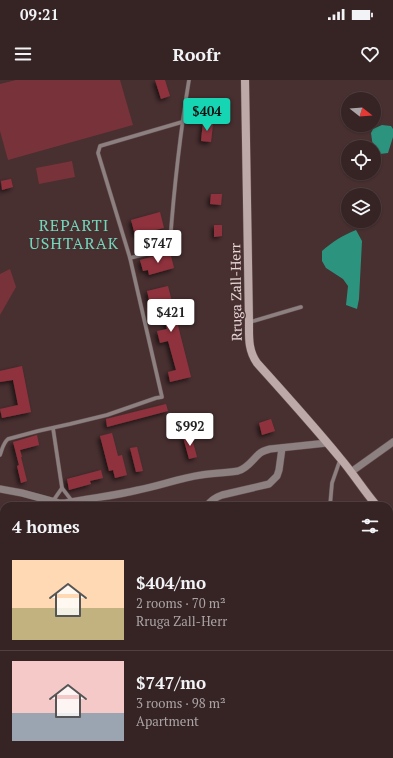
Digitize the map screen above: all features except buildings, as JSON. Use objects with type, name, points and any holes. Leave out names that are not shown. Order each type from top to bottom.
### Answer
[{"type":"main road","name":"Rruga Zall-Herr","points":[[245,80],[249,322],[251,352],[254,358],[341,459],[374,502]]},
{"type":"street","points":[[351,472],[393,442]]},
{"type":"street","points":[[66,502],[138,490],[183,478],[238,471],[249,465],[259,453],[264,450],[327,443]]},
{"type":"street","points":[[209,502],[222,494],[269,484],[277,476],[282,448]]},
{"type":"street","points":[[0,489],[22,493],[47,502]]},
{"type":"lane","points":[[130,258],[169,248],[182,122],[188,80]]},
{"type":"lane","points":[[0,455],[2,448],[8,440],[38,431],[107,415],[162,397],[130,258],[98,153],[100,146],[182,122]]},
{"type":"lane","points":[[249,322],[301,307]]},
{"type":"lane","points":[[53,428],[62,488],[72,501]]},
{"type":"lane","points":[[330,502],[332,483],[341,459]]},
{"type":"lane","points":[[53,502],[62,488]]},
{"type":"shaded area","points":[[16,80],[120,80],[133,125],[8,160],[0,131],[0,84]]},
{"type":"shaded area","points":[[381,125],[391,126],[393,129],[393,137],[388,153],[381,154],[381,140],[372,140],[372,132],[381,132]]},
{"type":"shaded area","points":[[72,161],[75,177],[39,184],[36,168]]},
{"type":"shaded area","points":[[356,230],[362,241],[359,299],[357,309],[346,305],[348,286],[343,279],[326,268],[322,261],[322,251],[338,239]]},
{"type":"shaded area","points":[[10,269],[16,287],[0,315],[0,274]]},
{"type":"district","name":"REPARTI USHTARAK","points":[[74,234]]}]
